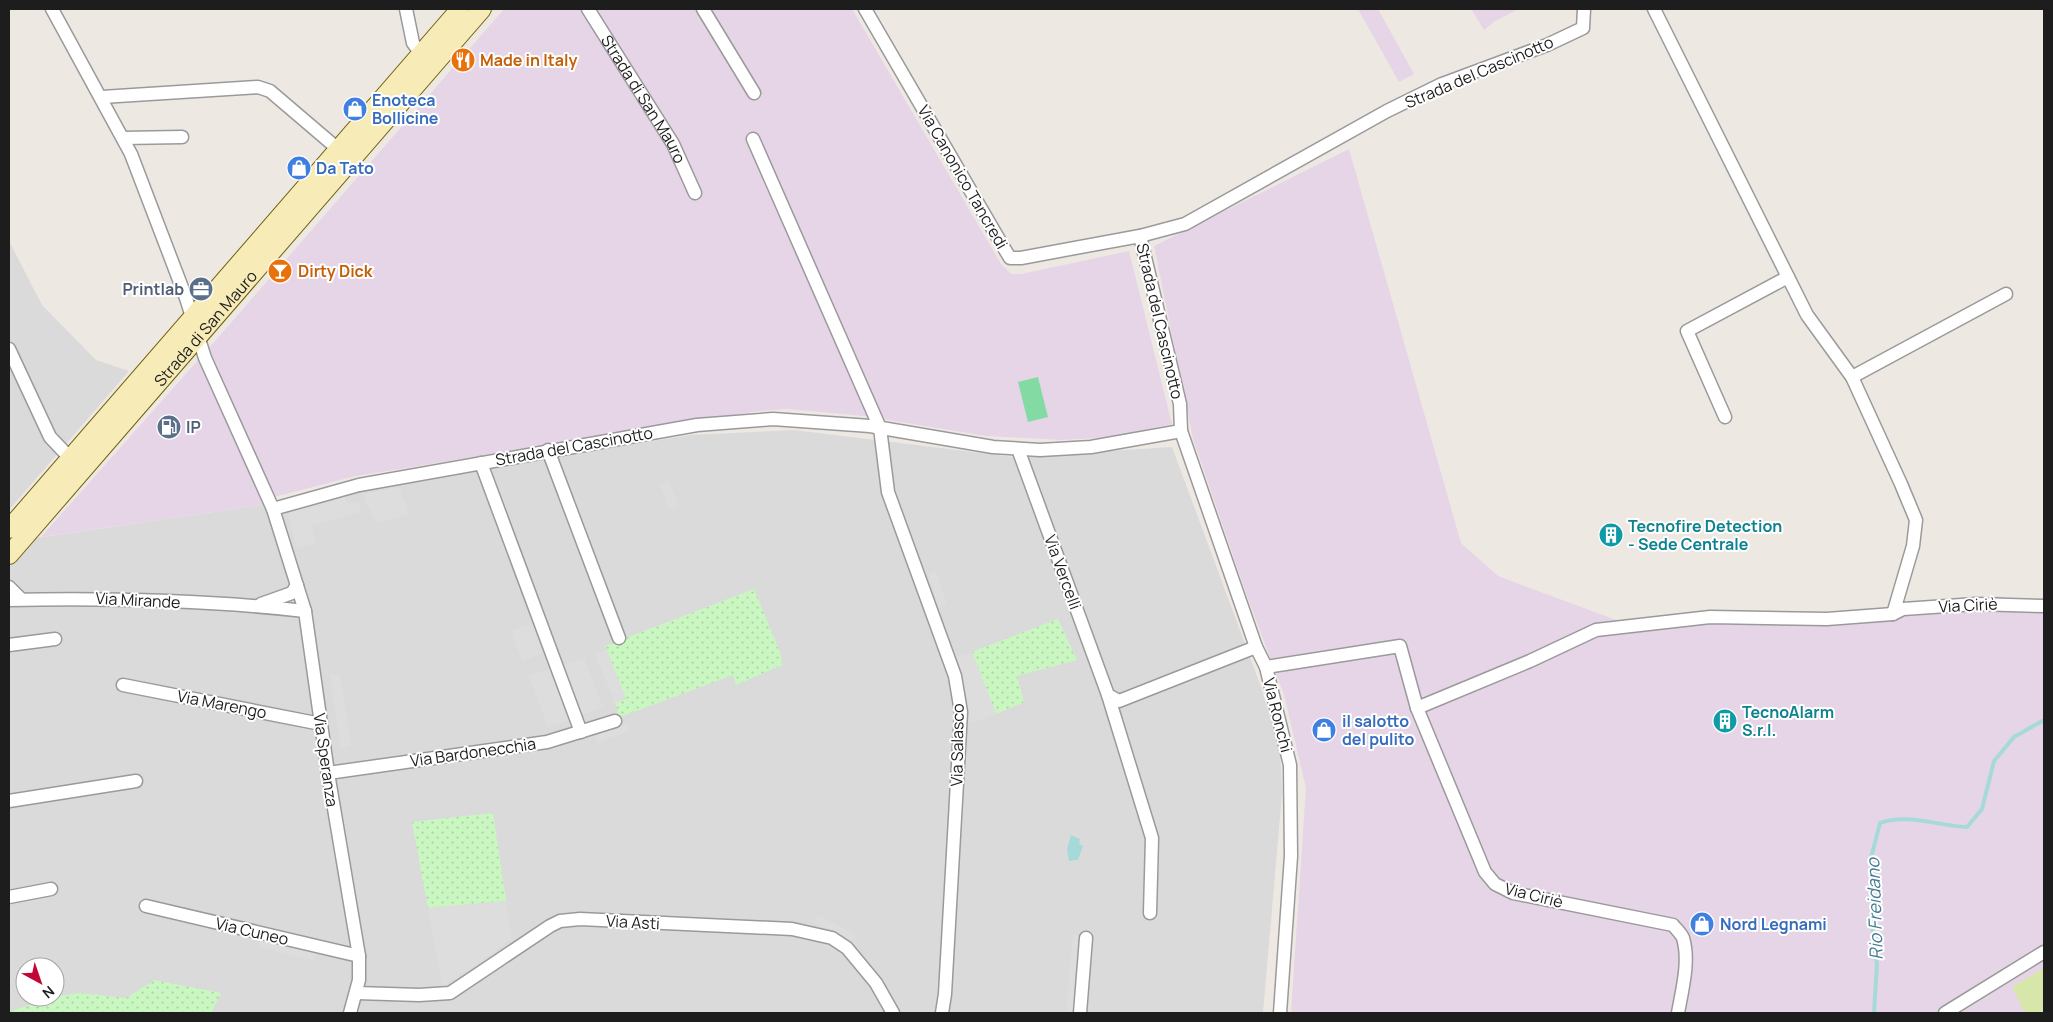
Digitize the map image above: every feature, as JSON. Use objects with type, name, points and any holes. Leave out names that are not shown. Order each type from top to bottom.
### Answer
[{"type":"main road","name":"Strada di San Mauro","points":[[31,517],[198,336],[426,60],[460,9]]},
{"type":"main road","name":"Strada di San Mauro","points":[[31,517],[70,458],[338,148],[426,60],[482,9]]},
{"type":"main road","points":[[9,530],[31,517]]},
{"type":"main road","points":[[9,555],[31,517]]},
{"type":"street","name":"Via Speranza","points":[[52,9],[124,138],[192,316],[205,358],[273,510],[305,611],[328,773],[359,956],[357,993],[350,1013]]},
{"type":"street","points":[[406,9],[413,43],[426,60]]},
{"type":"street","name":"Strada di San Mauro","points":[[588,9],[673,144],[695,193]]},
{"type":"street","points":[[703,9],[754,92]]},
{"type":"street","name":"Via Canonico Tancredi","points":[[865,9],[1010,258],[1021,258],[1140,236]]},
{"type":"street","name":"Strada del Cascinotto","points":[[273,510],[359,485],[677,427],[773,419],[880,428],[993,447],[1040,450],[1091,447],[1181,431],[1180,404],[1140,236],[1185,224],[1387,111],[1442,84],[1547,45],[1583,28],[1584,9]]},
{"type":"street","points":[[1654,9],[1807,315],[1852,377],[1916,520],[1914,546],[1892,614]]},
{"type":"street","points":[[102,97],[258,88],[270,92],[338,148]]},
{"type":"street","points":[[124,138],[182,137]]},
{"type":"street","points":[[753,139],[880,428]]},
{"type":"street","points":[[1724,417],[1687,331],[1788,278]]},
{"type":"street","points":[[1852,377],[2006,294]]},
{"type":"street","points":[[9,349],[50,437],[70,458]]},
{"type":"street","name":"Via Salasco","points":[[880,428],[888,492],[955,676],[961,712],[945,994],[942,1013]]},
{"type":"street","name":"Via Ronchi","points":[[1181,431],[1256,647],[1266,667],[1290,765],[1291,856],[1280,1013]]},
{"type":"street","name":"Via Vercelli","points":[[1018,449],[1108,696],[1152,838],[1150,913]]},
{"type":"street","points":[[548,450],[619,638]]},
{"type":"street","points":[[481,463],[581,732]]},
{"type":"street","name":"Via Mirande","points":[[254,606],[292,593],[297,585]]},
{"type":"street","name":"Via Mirande","points":[[9,587],[15,600],[81,598],[254,606],[305,611]]},
{"type":"street","name":"Via Ciriè","points":[[1417,708],[1530,661],[1596,630],[1710,617],[1827,619],[1892,614],[1903,609],[1976,604],[2044,606]]},
{"type":"street","points":[[9,645],[55,638]]},
{"type":"street","name":"Via Ciriè","points":[[1266,667],[1400,646],[1417,708],[1485,872],[1495,884],[1514,893],[1673,925],[1682,937],[1684,952],[1685,972],[1678,1013]]},
{"type":"street","points":[[1108,696],[1119,701],[1256,647]]},
{"type":"street","name":"Via Marengo","points":[[123,685],[321,724]]},
{"type":"street","name":"Via Bardonecchia","points":[[328,773],[547,742],[615,720]]},
{"type":"street","points":[[9,801],[136,781]]},
{"type":"street","points":[[9,897],[52,889]]},
{"type":"street","name":"Via Cuneo","points":[[146,906],[359,956]]},
{"type":"street","name":"Via Asti","points":[[357,993],[418,995],[450,993],[550,926],[560,921],[580,919],[792,929],[832,938],[847,948],[876,983],[893,1013]]},
{"type":"street","points":[[1080,1013],[1086,938]]},
{"type":"street","points":[[1945,1013],[2044,952]]},
{"type":"shaded area","points":[[504,9],[852,9],[1001,264],[1011,274],[1021,274],[1129,251],[1172,424],[1111,437],[1061,440],[986,436],[864,416],[787,409],[759,411],[356,476],[270,498],[209,348]]},
{"type":"shaded area","points":[[1358,9],[1378,9],[1414,74],[1399,82]]},
{"type":"shaded area","points":[[1471,9],[1519,9],[1495,21],[1484,30]]},
{"type":"shaded area","points":[[1349,149],[1461,543],[1498,576],[1624,623],[1830,613],[1999,596],[2023,602],[2044,601],[2044,1013],[1291,1013],[1306,788],[1284,695],[1247,596],[1193,439],[1154,246]]},
{"type":"shaded area","points":[[9,241],[42,305],[96,360],[129,371],[9,510]]},
{"type":"shaded area","points":[[199,359],[268,504],[41,537]]},
{"type":"shaded area","points":[[794,430],[1014,457],[1172,447],[1261,687],[1280,751],[1282,794],[1263,1013],[9,1013],[9,542],[268,504],[690,435]]},
{"type":"shaded area","points":[[669,480],[679,507],[670,510],[660,484]]},
{"type":"shaded area","points":[[399,487],[409,514],[376,523],[363,494]]},
{"type":"shaded area","points":[[343,494],[348,505],[358,502],[361,512],[311,526],[316,543],[297,549],[288,515],[292,510]]},
{"type":"shaded area","points":[[936,571],[947,604],[939,607],[928,573]]},
{"type":"shaded area","points":[[532,623],[543,653],[522,661],[511,631]]},
{"type":"shaded area","points":[[607,650],[626,699],[615,703],[595,654]]},
{"type":"shaded area","points":[[972,652],[996,714],[969,724],[966,694],[956,657]]},
{"type":"shaded area","points":[[584,658],[603,707],[582,715],[564,665]]},
{"type":"shaded area","points":[[549,669],[569,720],[548,727],[529,676]]},
{"type":"shaded area","points":[[340,674],[351,746],[341,748],[330,675]]},
{"type":"shaded area","points":[[627,723],[629,731],[598,743],[595,735]]},
{"type":"shaded area","points":[[506,901],[512,938],[478,964],[442,986],[428,908]]},
{"type":"shaded area","points":[[817,915],[856,935],[853,941],[837,932],[815,924]]},
{"type":"shaded area","points":[[1073,934],[1083,935],[1077,1013],[1066,1013]]},
{"type":"shaded area","points":[[260,938],[317,951],[315,961],[258,947]]},
{"type":"green space","points":[[1038,377],[1048,417],[1028,422],[1018,382]]},
{"type":"green space","points":[[754,589],[781,655],[782,665],[736,685],[733,675],[620,717],[615,703],[626,699],[605,646]]},
{"type":"green space","points":[[1058,619],[1077,660],[1017,676],[1024,702],[996,714],[972,652]]},
{"type":"green space","points":[[493,813],[506,901],[428,908],[412,822]]},
{"type":"green space","points":[[2044,968],[2044,1013],[2025,1013],[2012,987]]},
{"type":"green space","points":[[155,980],[221,993],[211,1013],[9,1012],[24,1007],[65,1007],[65,995],[79,993],[126,998]]},
{"type":"water","points":[[1071,835],[1080,839],[1079,844],[1083,846],[1078,860],[1069,861],[1067,849]]},
{"type":"waterway","name":"Rio Freidano","points":[[1874,1013],[1877,964],[1873,941],[1871,858],[1880,823],[1901,819],[1967,827],[1982,809],[1994,761],[2014,737],[2044,720]]},
{"type":"place","name":"Made in Italy","points":[[463,60]]},
{"type":"place","name":"Enoteca Bollicine","points":[[355,109]]},
{"type":"place","name":"Da Tato","points":[[299,168]]},
{"type":"place","name":"Dirty Dick","points":[[280,271]]},
{"type":"place","name":"Printlab","points":[[201,289]]},
{"type":"place","name":"IP","points":[[169,427]]},
{"type":"place","name":"Tecnofire Detection - Sede Centrale","points":[[1611,535]]},
{"type":"place","name":"TecnoAlarm S.r.l.","points":[[1725,721]]},
{"type":"place","name":"il salotto del pulito","points":[[1324,730]]},
{"type":"place","name":"Nord Legnami","points":[[1702,924]]}]
